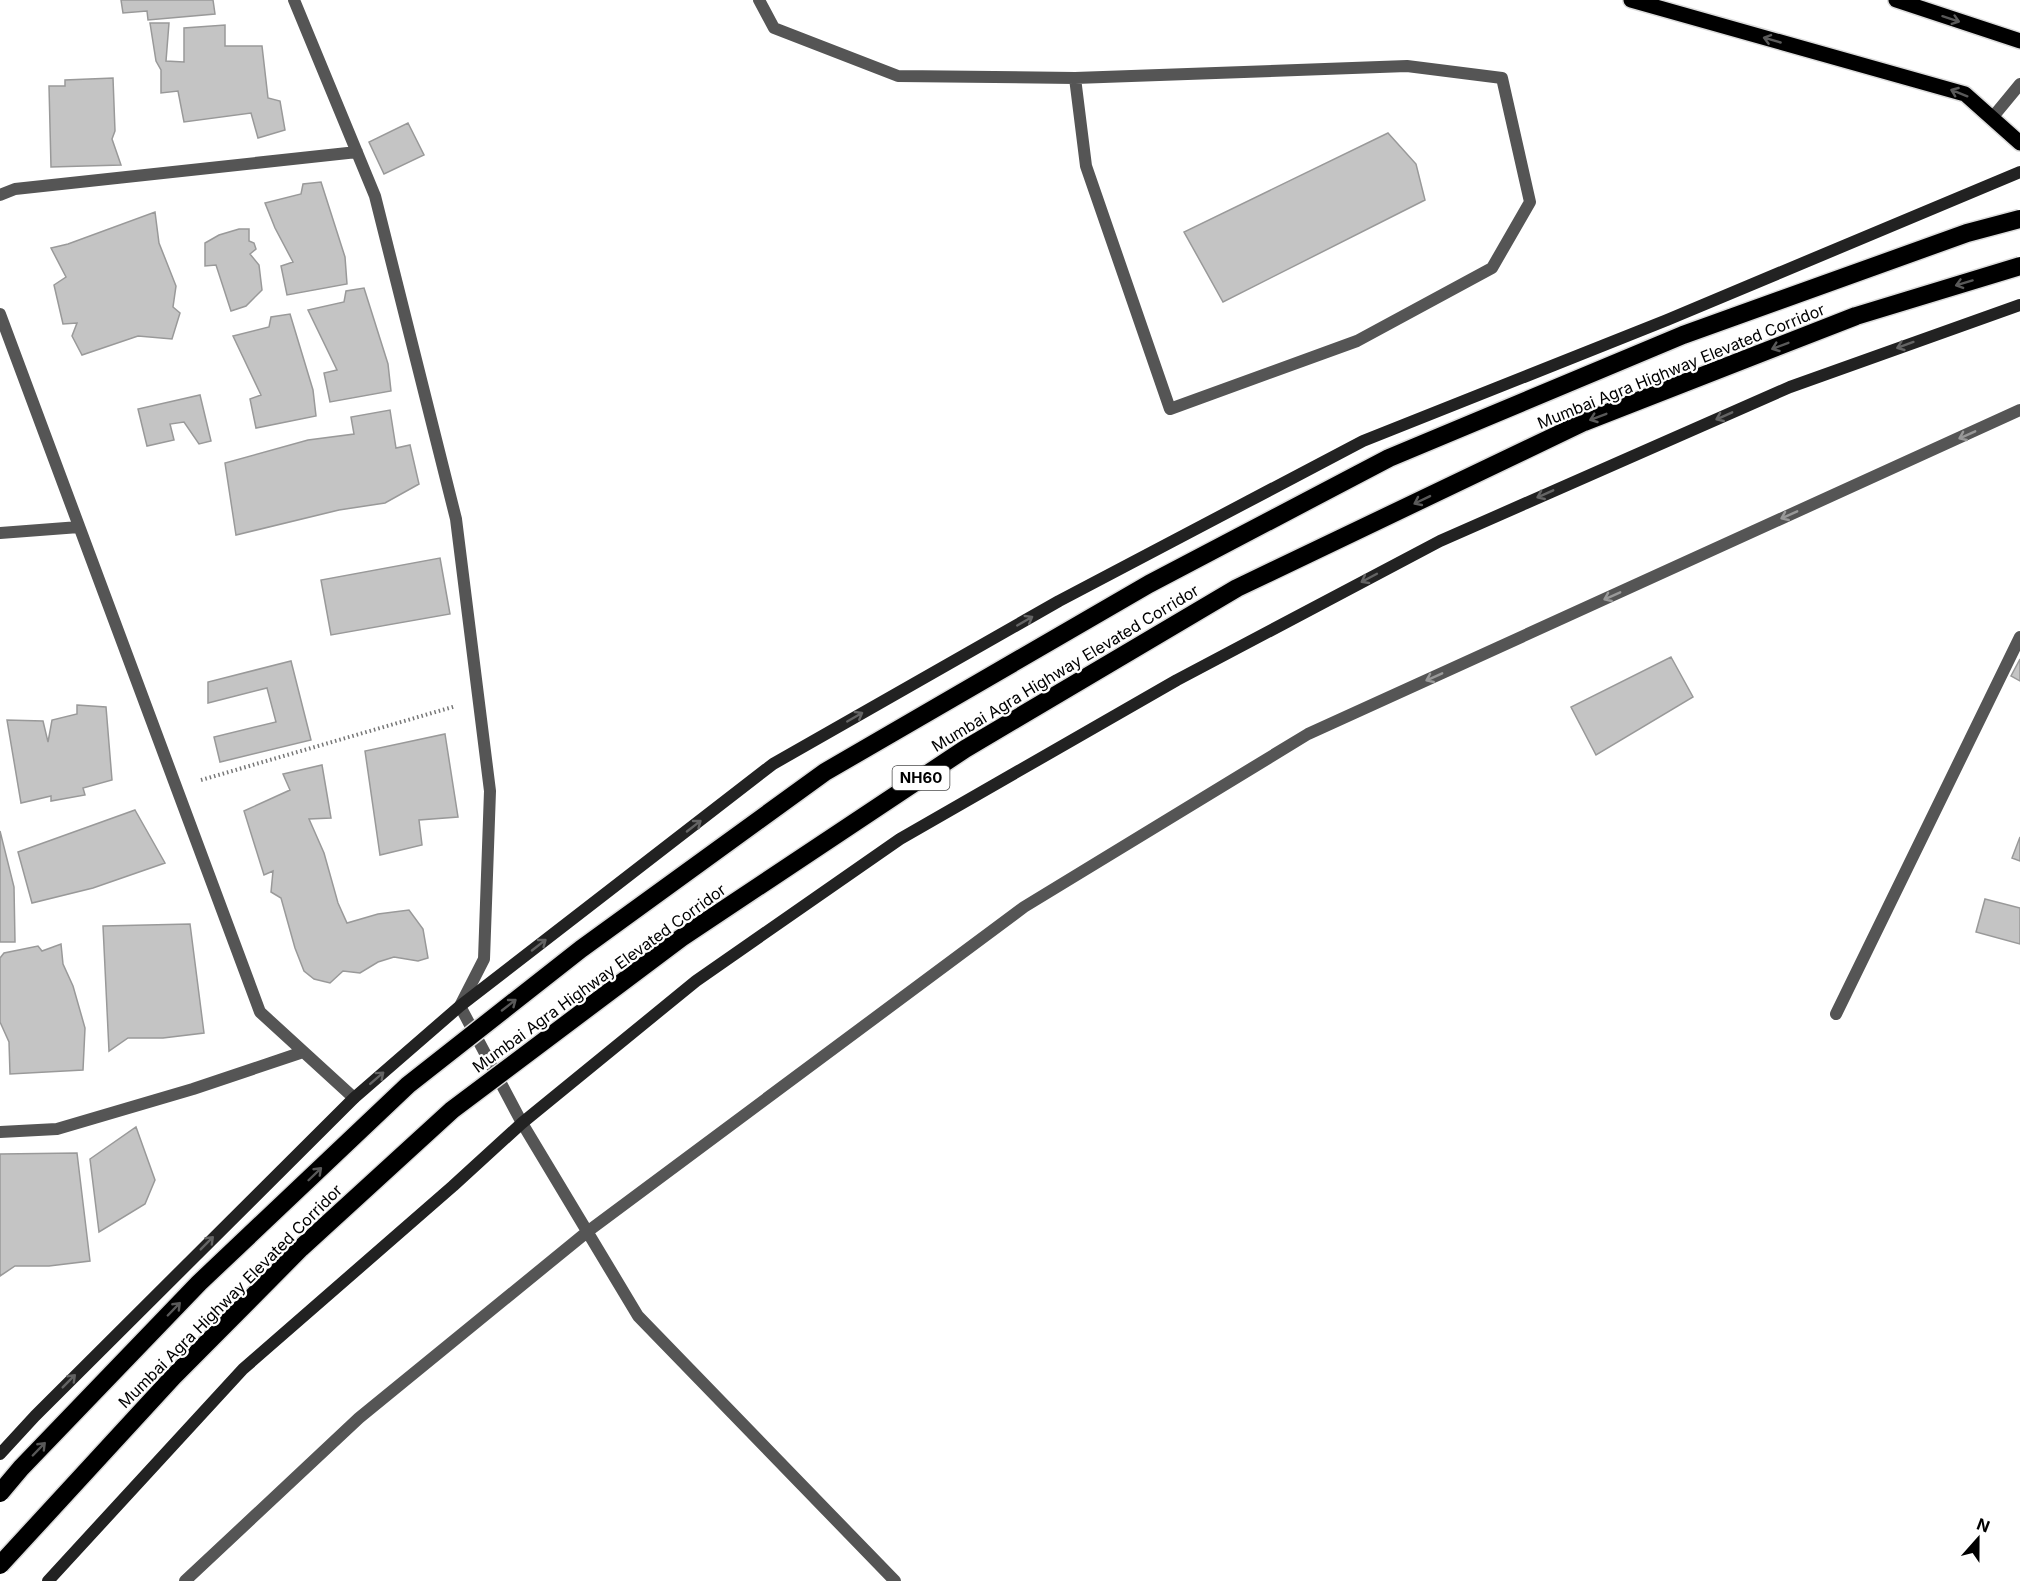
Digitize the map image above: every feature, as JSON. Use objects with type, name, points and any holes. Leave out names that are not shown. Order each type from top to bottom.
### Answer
[{"type":"highway","name":"Mumbai Agra Highway Elevated Corridor","points":[[0,1493],[21,1468],[199,1283],[408,1085],[581,949],[825,772],[1149,584],[1389,459],[1683,334],[1967,233],[2020,219]]},
{"type":"highway","name":"Mumbai Agra Highway Elevated Corridor","points":[[0,1565],[173,1377],[301,1248],[452,1110],[681,938],[965,749],[1237,588],[1584,422],[1856,316],[2020,266]]},
{"type":"main road","points":[[1630,0],[1965,94],[2020,143]]},
{"type":"main road","points":[[1896,0],[2020,41]]},
{"type":"street","points":[[294,0],[375,196],[456,519],[490,792],[484,959],[460,1006]]},
{"type":"street","points":[[759,0],[774,28],[898,76],[1075,78],[1407,66],[1502,78],[1530,202],[1492,268],[1356,341],[1170,409],[1086,166],[1075,78]]},
{"type":"street","points":[[1992,118],[2020,84]]},
{"type":"street","points":[[0,195],[15,189],[357,152]]},
{"type":"street","points":[[0,1454],[59,1391],[354,1098],[460,1006],[773,764],[1069,596],[1363,441],[1667,320],[2020,172]]},
{"type":"street","points":[[48,1581],[243,1369],[522,1123],[696,981],[900,839],[1177,680],[1451,536],[1790,387],[2020,305]]},
{"type":"street","points":[[0,314],[260,1012],[354,1098]]},
{"type":"street","points":[[185,1581],[359,1418],[587,1232],[1024,908],[1308,734],[2020,410]]},
{"type":"street","points":[[0,533],[80,527]]},
{"type":"street","points":[[1836,1014],[2020,637]]},
{"type":"street","points":[[460,1006],[522,1123],[638,1316],[895,1581]]},
{"type":"street","points":[[0,1132],[57,1129],[193,1089],[303,1052]]},
{"type":"path","points":[[177,787],[478,699]]},
{"type":"building","points":[[121,0],[213,0],[215,14],[148,20],[147,11],[123,13]]},
{"type":"building","points":[[150,23],[169,23],[166,61],[184,62],[184,28],[225,25],[225,46],[262,46],[268,98],[280,101],[285,130],[258,138],[251,113],[184,122],[178,91],[161,93],[161,70],[156,61]]},
{"type":"building","points":[[113,78],[115,131],[112,139],[121,165],[51,167],[49,86],[65,86],[65,80]]},
{"type":"building","points":[[408,123],[424,155],[384,174],[369,142]]},
{"type":"building","points":[[1388,133],[1416,164],[1425,200],[1223,302],[1184,232]]},
{"type":"building","points":[[321,182],[345,257],[347,284],[287,295],[281,266],[293,262],[265,203],[301,194],[303,184]]},
{"type":"building","points":[[155,212],[159,243],[176,286],[173,307],[180,313],[172,339],[138,336],[82,355],[72,336],[77,323],[63,324],[54,285],[66,277],[51,248]]},
{"type":"building","points":[[239,229],[249,229],[249,241],[254,243],[256,249],[250,254],[259,265],[262,290],[246,306],[231,311],[216,265],[205,266],[205,243],[219,235]]},
{"type":"building","points":[[364,288],[388,364],[391,391],[330,402],[324,373],[337,370],[308,310],[344,302],[346,291]]},
{"type":"building","points":[[290,314],[313,390],[316,416],[256,428],[250,399],[261,395],[233,336],[269,327],[271,317]]},
{"type":"building","points":[[200,395],[211,441],[199,444],[184,422],[170,424],[174,440],[147,446],[138,409]]},
{"type":"building","points":[[390,410],[396,448],[410,445],[419,484],[385,503],[339,510],[236,535],[225,463],[308,440],[354,434],[351,417]]},
{"type":"building","points":[[440,558],[450,614],[331,635],[321,580]]},
{"type":"building","points":[[1671,657],[1693,697],[1596,755],[1571,707]]},
{"type":"building","points":[[2020,659],[2020,681],[2011,676]]},
{"type":"building","points":[[291,661],[311,740],[220,762],[214,737],[276,722],[267,688],[208,703],[208,682]]},
{"type":"building","points":[[77,705],[106,707],[112,780],[83,788],[85,795],[51,801],[51,796],[21,803],[7,720],[43,721],[48,742],[52,720],[77,714]]},
{"type":"building","points":[[445,734],[458,817],[419,820],[422,845],[380,855],[365,751]]},
{"type":"building","points":[[322,765],[331,818],[309,819],[324,853],[338,903],[347,923],[378,914],[409,910],[423,929],[428,958],[418,961],[394,957],[378,962],[360,973],[343,971],[330,983],[314,979],[304,971],[281,898],[271,892],[273,871],[264,875],[244,811],[290,790],[283,774]]},
{"type":"building","points":[[135,810],[165,863],[93,888],[32,903],[18,852]]},
{"type":"building","points":[[0,831],[14,887],[15,942],[0,942]]},
{"type":"building","points":[[2020,837],[2020,861],[2012,858]]},
{"type":"building","points":[[1985,899],[2020,908],[2020,944],[1976,932]]},
{"type":"building","points":[[190,924],[204,1033],[163,1038],[128,1038],[109,1051],[103,926]]},
{"type":"building","points":[[61,944],[63,964],[73,986],[85,1028],[83,1070],[10,1074],[9,1042],[0,1022],[0,958],[4,953],[38,946],[42,951]]},
{"type":"building","points":[[136,1127],[155,1180],[145,1204],[99,1232],[90,1159]]},
{"type":"building","points":[[77,1153],[90,1261],[49,1266],[15,1266],[0,1276],[0,1154]]}]
